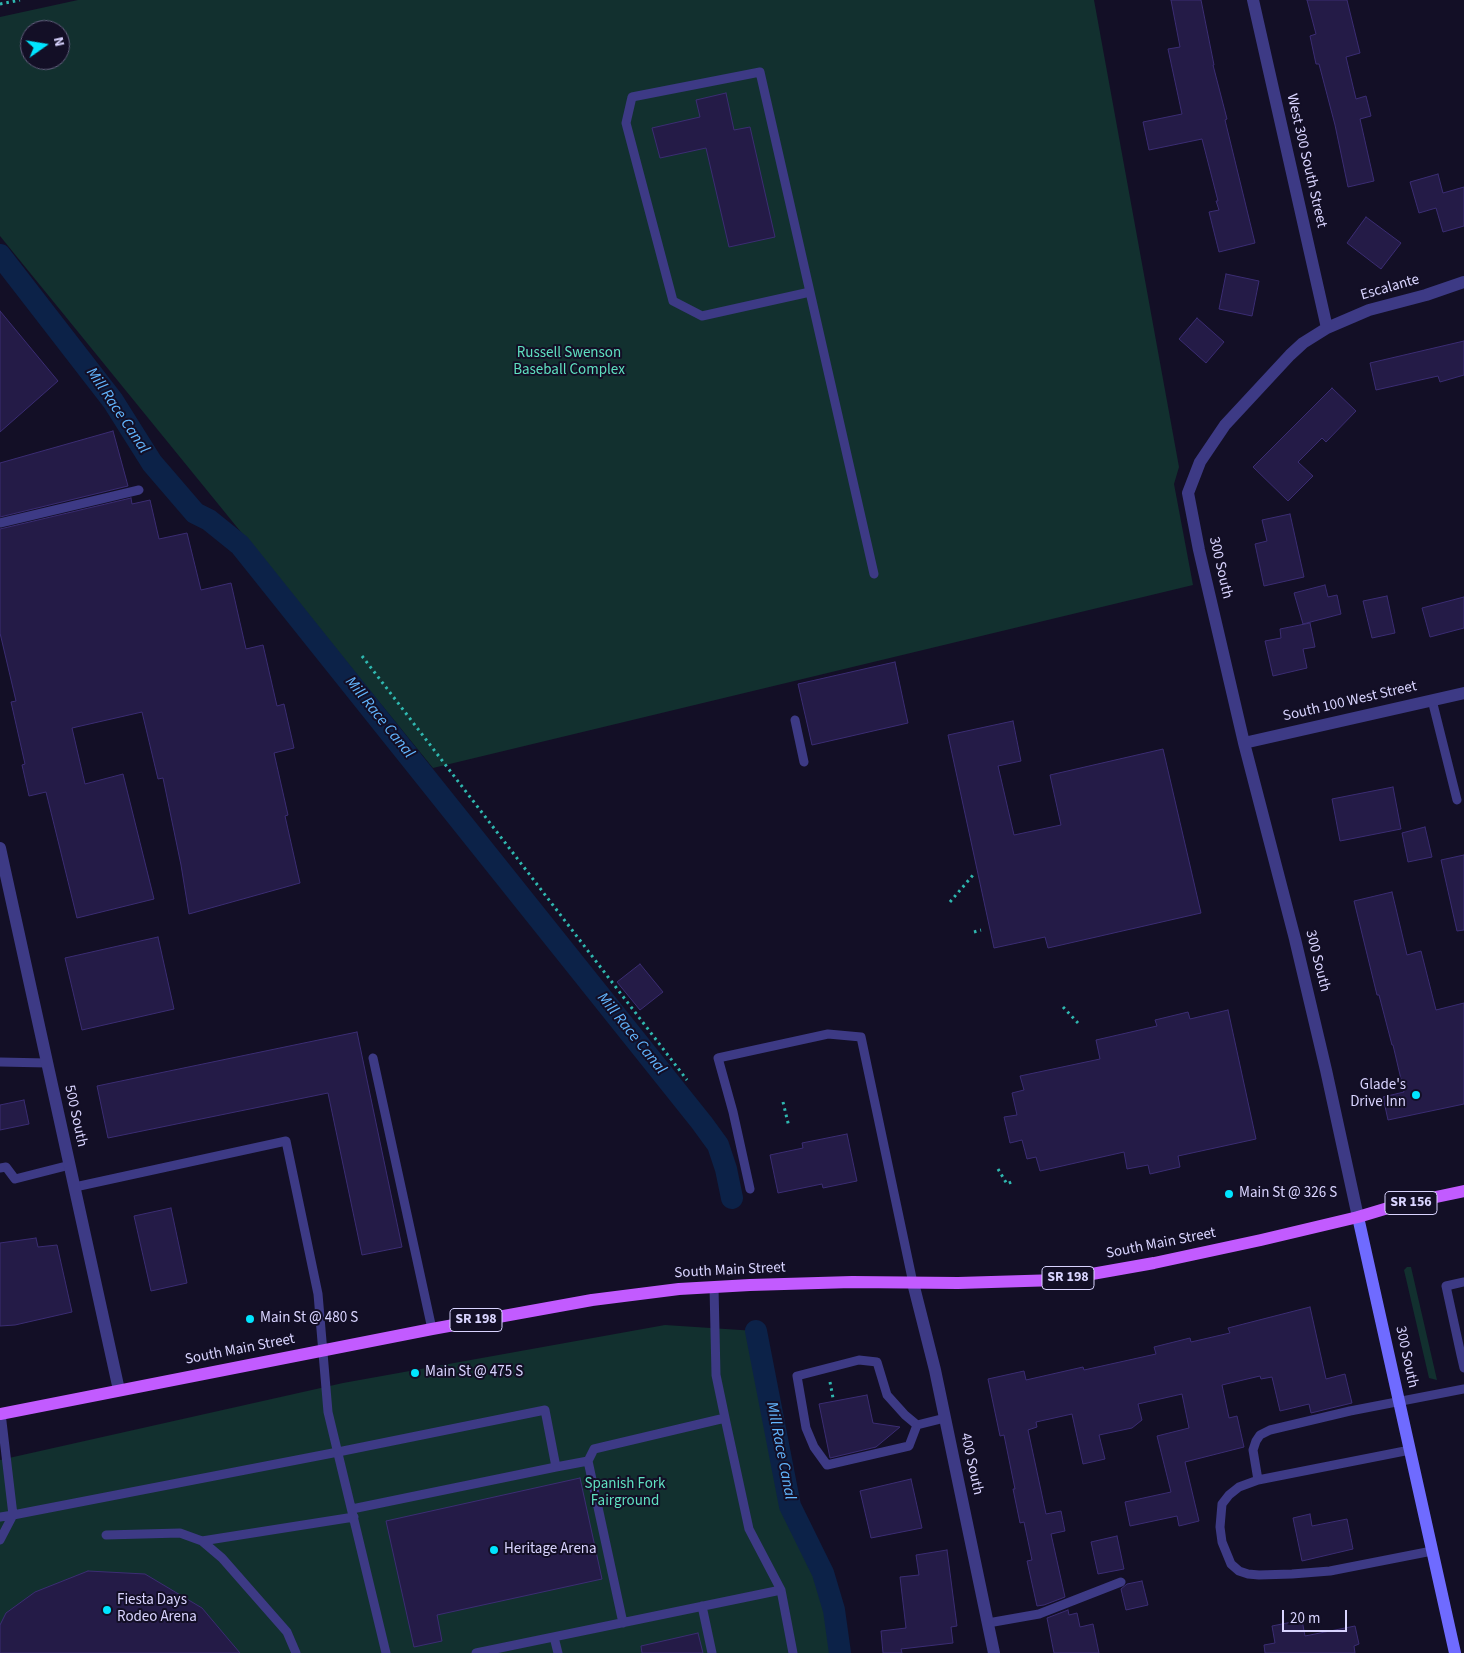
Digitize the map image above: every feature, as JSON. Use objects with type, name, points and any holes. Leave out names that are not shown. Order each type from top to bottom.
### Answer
[{"type":"main road","name":"South Main Street","points":[[0,1413],[432,1329],[592,1300],[714,1287],[852,1282],[958,1283],[1058,1280],[1176,1258],[1464,1191]]},
{"type":"main road","name":"300 South","points":[[1358,1217],[1455,1653]]},
{"type":"street","name":"West 300 South Street","points":[[1254,0],[1327,328]]},
{"type":"street","name":"Escalante","points":[[1327,328],[1369,310],[1426,295],[1464,282]]},
{"type":"street","name":"300 South","points":[[1327,328],[1303,343],[1290,355],[1225,425],[1200,462],[1188,493],[1199,550],[1244,744],[1295,939],[1358,1217]]},
{"type":"street","name":"South 100 West Street","points":[[1244,744],[1464,693]]},
{"type":"street","name":"500 South","points":[[0,848],[119,1390]]},
{"type":"street","name":"400 South","points":[[913,1282],[935,1370],[994,1653]]},
{"type":"lane","points":[[810,292],[702,316],[673,301],[626,123],[632,97],[760,72],[810,292],[874,574]]},
{"type":"lane","points":[[0,523],[139,490]]},
{"type":"lane","points":[[1432,700],[1457,800]]},
{"type":"lane","points":[[795,720],[804,762]]},
{"type":"lane","points":[[750,1189],[733,1112],[718,1058],[828,1034],[861,1037],[913,1282]]},
{"type":"lane","points":[[373,1058],[432,1329]]},
{"type":"lane","points":[[0,1062],[47,1063]]},
{"type":"lane","points":[[75,1187],[286,1141],[318,1294],[328,1412],[386,1653]]},
{"type":"lane","points":[[0,1168],[6,1167],[15,1179],[70,1165]]},
{"type":"lane","points":[[1464,1282],[1446,1286],[1464,1368]]},
{"type":"lane","points":[[714,1287],[716,1375],[725,1418],[749,1528],[781,1590],[793,1653]]},
{"type":"lane","points":[[859,1360],[877,1362],[887,1395],[916,1425],[910,1446],[827,1465],[814,1447],[806,1428],[797,1376],[859,1360]]},
{"type":"lane","points":[[1258,1480],[1253,1450],[1260,1436],[1270,1430],[1350,1411],[1464,1389]]},
{"type":"lane","points":[[0,1517],[545,1410],[556,1467]]},
{"type":"lane","points":[[0,1413],[13,1515],[0,1540]]},
{"type":"lane","points":[[623,1623],[588,1461],[594,1449],[725,1418]]},
{"type":"lane","points":[[916,1425],[945,1418]]},
{"type":"lane","points":[[1410,1450],[1258,1480],[1239,1487],[1222,1504],[1220,1527],[1222,1542],[1231,1564],[1239,1571],[1259,1575],[1320,1572],[1432,1551]]},
{"type":"lane","points":[[202,1541],[353,1513],[588,1461]]},
{"type":"lane","points":[[106,1535],[180,1534],[202,1541],[222,1558],[287,1632],[296,1653]]},
{"type":"lane","points":[[988,1623],[1039,1614],[1121,1582]]},
{"type":"lane","points":[[476,1653],[781,1590]]},
{"type":"lane","points":[[702,1606],[712,1653]]},
{"type":"lane","points":[[554,1637],[558,1653]]},
{"type":"path","points":[[0,4],[20,0]]},
{"type":"path","points":[[362,656],[687,1080]]},
{"type":"path","points":[[950,902],[973,875]]},
{"type":"path","points":[[974,932],[981,930]]},
{"type":"path","points":[[1063,1006],[1078,1023]]},
{"type":"path","points":[[783,1102],[789,1127]]},
{"type":"path","points":[[998,1169],[1007,1184],[1014,1181]]},
{"type":"green space","name":"Russell Swenson Baseball Complex","points":[[78,0],[1094,0],[1179,467],[1174,484],[1193,585],[433,768],[0,236],[0,17]]},
{"type":"green space","points":[[1407,1267],[1411,1267],[1437,1380],[1429,1378],[1404,1270]]},
{"type":"green space","name":"Spanish Fork Fairground","points":[[665,1325],[756,1331],[790,1506],[823,1573],[834,1610],[840,1653],[0,1653],[0,1460],[343,1383]]},
{"type":"building","points":[[1171,0],[1201,0],[1213,65],[1227,119],[1225,120],[1255,243],[1219,252],[1209,212],[1219,210],[1216,201],[1218,201],[1202,139],[1149,150],[1143,122],[1182,114],[1168,49],[1180,47]]},
{"type":"building","points":[[1307,0],[1347,0],[1360,53],[1346,57],[1356,99],[1366,96],[1371,116],[1360,119],[1374,181],[1348,187],[1335,125],[1319,64],[1316,64],[1310,36],[1316,34]]},
{"type":"building","points":[[726,93],[734,130],[750,127],[775,237],[729,247],[706,148],[660,158],[652,128],[700,117],[696,100]]},
{"type":"building","points":[[1438,174],[1443,193],[1464,187],[1464,226],[1443,232],[1436,208],[1419,213],[1410,182]]},
{"type":"building","points":[[1366,217],[1401,243],[1381,269],[1347,243]]},
{"type":"building","points":[[1226,274],[1259,281],[1252,316],[1219,309]]},
{"type":"building","points":[[0,311],[58,381],[0,432]]},
{"type":"building","points":[[1197,318],[1224,342],[1206,363],[1179,339]]},
{"type":"building","points":[[1464,341],[1464,375],[1440,382],[1438,376],[1376,390],[1370,363]]},
{"type":"building","points":[[1332,388],[1356,411],[1326,442],[1322,438],[1298,462],[1313,476],[1288,501],[1253,467]]},
{"type":"building","points":[[113,431],[128,486],[0,517],[0,463]]},
{"type":"building","points":[[131,498],[132,504],[150,500],[159,539],[187,533],[201,590],[231,583],[246,649],[263,645],[277,706],[284,704],[294,748],[274,753],[288,815],[285,816],[300,883],[189,914],[163,778],[158,779],[142,712],[72,728],[85,784],[123,774],[154,899],[77,918],[46,792],[29,796],[22,765],[25,764],[11,702],[16,701],[0,633],[0,529]]},
{"type":"building","points":[[1290,514],[1304,577],[1264,586],[1255,544],[1267,541],[1262,520]]},
{"type":"building","points":[[1325,585],[1328,597],[1337,595],[1341,614],[1303,624],[1294,593]]},
{"type":"building","points":[[1387,596],[1395,633],[1372,638],[1363,601]]},
{"type":"building","points":[[1464,597],[1464,628],[1430,637],[1422,608]]},
{"type":"building","points":[[1310,623],[1315,647],[1303,649],[1307,668],[1273,676],[1265,641],[1281,638],[1280,629]]},
{"type":"building","points":[[895,662],[908,723],[812,745],[798,684]]},
{"type":"building","points":[[1013,721],[1021,761],[998,766],[1014,835],[1061,825],[1050,775],[1163,749],[1201,913],[1048,948],[1045,937],[994,948],[948,735]]},
{"type":"building","points":[[1393,787],[1401,829],[1340,841],[1332,799]]},
{"type":"building","points":[[1425,827],[1432,857],[1408,862],[1402,833]]},
{"type":"building","points":[[1464,855],[1464,930],[1457,931],[1441,860]]},
{"type":"building","points":[[1392,892],[1407,955],[1421,951],[1436,1010],[1464,1003],[1464,1104],[1388,1120],[1383,1097],[1404,1092],[1393,1045],[1379,995],[1377,995],[1354,901]]},
{"type":"building","points":[[158,937],[174,1009],[82,1030],[65,958]]},
{"type":"building","points":[[640,964],[663,992],[640,1010],[617,982]]},
{"type":"building","points":[[1228,1010],[1256,1139],[1178,1156],[1180,1167],[1150,1174],[1148,1165],[1127,1169],[1124,1152],[1040,1171],[1036,1157],[1027,1159],[1022,1140],[1010,1143],[1004,1117],[1017,1115],[1012,1093],[1024,1090],[1020,1076],[1100,1059],[1096,1040],[1157,1026],[1155,1020],[1188,1012],[1190,1019]]},
{"type":"building","points":[[357,1032],[402,1247],[362,1255],[328,1093],[108,1138],[97,1086]]},
{"type":"building","points":[[24,1100],[29,1124],[0,1130],[0,1105]]},
{"type":"building","points":[[847,1134],[857,1181],[823,1188],[822,1184],[778,1193],[770,1155],[803,1148],[802,1143]]},
{"type":"building","points":[[171,1208],[187,1283],[151,1291],[134,1216]]},
{"type":"building","points":[[36,1238],[38,1247],[57,1245],[72,1312],[15,1325],[0,1326],[0,1243]]},
{"type":"building","points":[[1310,1307],[1326,1379],[1345,1374],[1352,1403],[1311,1413],[1309,1404],[1280,1411],[1272,1377],[1261,1379],[1260,1376],[1222,1385],[1229,1418],[1237,1416],[1244,1447],[1185,1462],[1199,1521],[1179,1526],[1177,1516],[1130,1526],[1125,1502],[1171,1492],[1157,1436],[1189,1428],[1182,1394],[1138,1404],[1142,1420],[1132,1428],[1099,1435],[1105,1459],[1083,1464],[1072,1414],[1036,1422],[1037,1427],[1028,1430],[1046,1514],[1061,1511],[1065,1531],[1051,1534],[1065,1597],[1037,1606],[1027,1561],[1032,1560],[1024,1522],[1020,1523],[1004,1435],[1000,1436],[988,1379],[1024,1371],[1026,1380],[1083,1367],[1084,1370],[1156,1354],[1154,1347],[1190,1338],[1191,1342],[1230,1333],[1228,1328]]},
{"type":"building","points":[[867,1395],[873,1423],[900,1427],[876,1447],[830,1458],[819,1404]]},
{"type":"building","name":"Heritage Arena","points":[[580,1478],[602,1579],[437,1615],[442,1641],[414,1647],[386,1521]]},
{"type":"building","points":[[911,1479],[922,1528],[871,1538],[860,1491]]},
{"type":"building","points":[[1310,1514],[1312,1526],[1347,1519],[1353,1549],[1302,1561],[1293,1518]]},
{"type":"building","points":[[1117,1536],[1124,1569],[1098,1574],[1091,1542]]},
{"type":"building","points":[[947,1550],[957,1626],[951,1627],[953,1643],[901,1649],[902,1653],[883,1653],[881,1631],[906,1628],[900,1577],[919,1575],[916,1555]]},
{"type":"building","name":"Fiesta Days Rodeo Arena","points":[[88,1571],[145,1574],[202,1608],[240,1653],[0,1653],[0,1625],[6,1613],[35,1592]]},
{"type":"building","points":[[1142,1581],[1148,1605],[1126,1610],[1121,1589],[1127,1584]]},
{"type":"building","points":[[1068,1610],[1069,1615],[1077,1613],[1080,1627],[1093,1624],[1099,1653],[1054,1653],[1047,1618]]},
{"type":"building","points":[[1302,1620],[1305,1636],[1355,1626],[1359,1644],[1354,1646],[1355,1653],[1265,1653],[1264,1645],[1275,1643],[1272,1626]]},
{"type":"building","points":[[698,1633],[703,1653],[642,1653],[641,1646]]},
{"type":"waterway","name":"Mill Race Canal","points":[[0,255],[113,401],[152,463],[195,513],[209,520],[240,545],[702,1123],[718,1145],[726,1169],[732,1198]]},
{"type":"waterway","name":"Mill Race Canal","points":[[756,1331],[790,1506],[823,1573],[834,1610],[840,1653]]},
{"type":"place","name":"Glade's Drive Inn","points":[[1416,1095]]},
{"type":"place","name":"Main St @ 326 S","points":[[1229,1194]]},
{"type":"place","name":"Main St @ 480 S","points":[[250,1319]]},
{"type":"place","name":"Main St @ 475 S","points":[[415,1373]]},
{"type":"place","name":"Heritage Arena","points":[[494,1550]]},
{"type":"place","name":"Fiesta Days Rodeo Arena","points":[[107,1610]]}]
